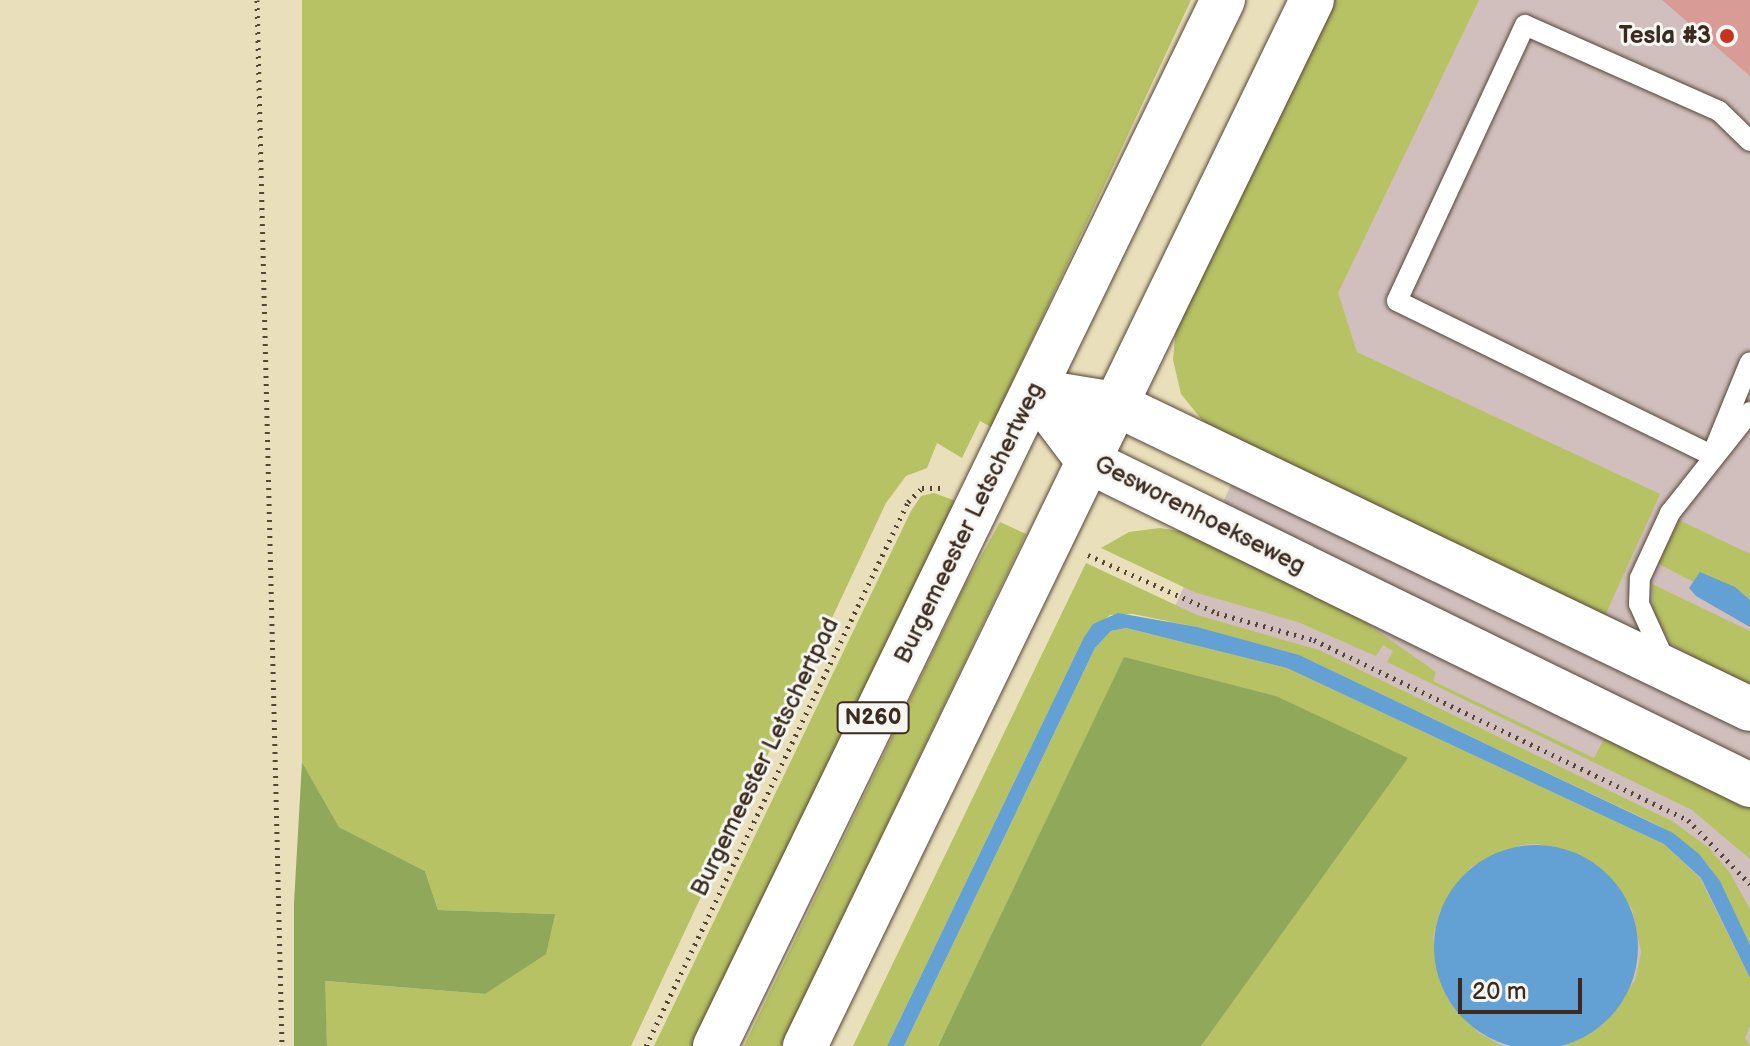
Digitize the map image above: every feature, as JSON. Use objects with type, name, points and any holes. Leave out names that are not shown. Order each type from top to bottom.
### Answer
[{"type":"main road","name":"Burgemeester Letschertweg","points":[[715,1046],[1223,0]]},
{"type":"main road","points":[[805,1046],[1312,0]]},
{"type":"main road","points":[[1035,391],[1115,404],[1750,709]]},
{"type":"main road","name":"Gesworenhoekseweg","points":[[1035,391],[1088,461],[1750,785]]},
{"type":"lane","points":[[1712,455],[1397,301],[1525,25],[1719,111],[1750,141]]},
{"type":"lane","points":[[1712,455],[1750,362]]},
{"type":"lane","points":[[1673,672],[1653,642],[1639,604],[1640,578],[1670,513],[1712,455],[1748,419]]},
{"type":"path","points":[[257,0],[282,1046]]},
{"type":"path","name":"Burgemeester Letschertpad","points":[[646,1046],[908,502],[922,488],[939,488],[977,502]]},
{"type":"path","points":[[1052,538],[1217,613],[1314,640],[1688,820],[1750,882]]},
{"type":"shaded area","points":[[1463,0],[1750,0],[1750,1046],[972,1046],[1321,290]]},
{"type":"green space","points":[[302,0],[1191,0],[991,427],[980,421],[962,458],[937,443],[927,468],[906,476],[886,503],[631,1046],[327,1046],[324,981],[485,994],[554,914],[438,910],[425,871],[339,827],[302,762]]},
{"type":"green space","points":[[1333,0],[1479,0],[1338,293],[1357,352],[1660,494],[1604,618],[1223,435],[1202,420],[1181,394],[1173,360],[1176,326]]},
{"type":"green space","points":[[934,493],[956,501],[694,1046],[654,1046],[911,511],[921,496]]},
{"type":"green space","points":[[1679,520],[1750,554],[1750,611],[1653,561],[1660,561]]},
{"type":"green space","points":[[1000,522],[1026,534],[781,1046],[744,1046],[965,585]]},
{"type":"green space","points":[[1160,528],[1185,532],[1356,616],[1436,672],[1433,681],[1594,758],[1607,733],[1750,802],[1750,859],[1692,810],[1387,662],[1393,651],[1383,645],[1376,656],[1298,622],[1194,592],[1101,548],[1129,532]]},
{"type":"green space","points":[[1086,563],[1197,615],[1319,650],[1672,821],[1709,848],[1730,873],[1750,909],[1750,945],[1710,867],[1658,825],[1299,655],[1197,627],[1133,614],[1110,615],[1083,639],[887,1046],[853,1046]]},
{"type":"green space","points":[[1652,584],[1750,631],[1750,689],[1671,644],[1653,610]]},
{"type":"green space","points":[[1126,628],[1287,668],[1664,844],[1700,878],[1750,978],[1750,1026],[1745,1038],[1750,1046],[1563,1046],[1575,1041],[1635,981],[1641,952],[1632,909],[1614,882],[1570,852],[1538,844],[1521,845],[1471,867],[1440,911],[1433,938],[1455,1009],[1479,1033],[1503,1046],[1201,1046],[1407,758],[1276,696],[1124,658],[938,1046],[904,1046],[1095,648],[1111,631]]},
{"type":"green space","points":[[1124,657],[1276,696],[1408,758],[1201,1046],[938,1046]]},
{"type":"green space","points":[[302,762],[339,827],[425,871],[438,910],[555,914],[546,954],[485,994],[325,981],[327,1046],[294,1046],[294,903]]},
{"type":"water","points":[[1700,572],[1735,587],[1750,600],[1750,627],[1696,596],[1689,588]]},
{"type":"water","points":[[1118,613],[1197,627],[1299,655],[1673,833],[1699,854],[1720,881],[1750,945],[1750,978],[1701,878],[1664,844],[1287,668],[1126,628],[1111,631],[1095,648],[904,1046],[887,1046],[1083,639],[1093,624]]},
{"type":"water","points":[[1536,845],[1575,852],[1608,875],[1631,908],[1638,947],[1631,986],[1608,1019],[1575,1042],[1536,1049],[1497,1042],[1464,1019],[1441,986],[1434,947],[1441,908],[1464,875],[1497,852]]},
{"type":"building","name":"Tesla #3","points":[[1662,0],[1750,0],[1750,76]]},
{"type":"place","name":"Tesla #3","points":[[1727,36]]}]
